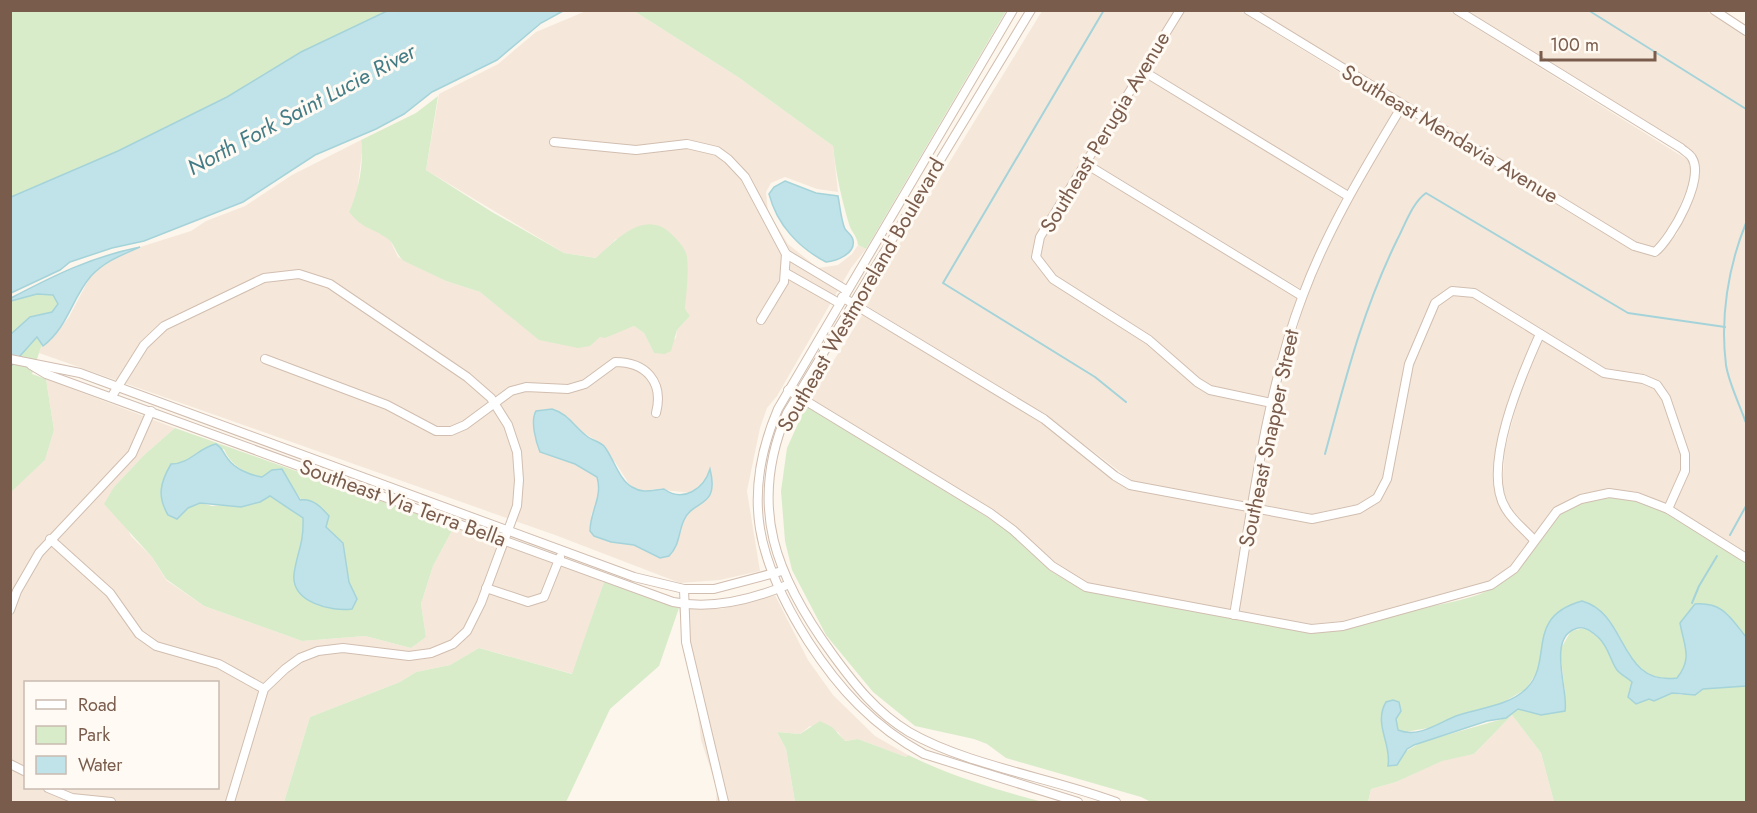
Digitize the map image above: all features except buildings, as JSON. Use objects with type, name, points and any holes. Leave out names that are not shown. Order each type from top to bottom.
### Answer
[{"type":"street","name":"Southeast Westmoreland Boulevard","points":[[1013,10],[788,390],[770,426],[758,478],[757,499],[761,538],[777,589],[818,656],[843,691],[877,724],[924,753],[1078,802]]},
{"type":"street","name":"Southeast Westmoreland Boulevard","points":[[1031,10],[797,396],[779,434],[769,490],[775,548],[787,585],[852,682],[884,715],[909,732],[955,752],[1116,802]]},
{"type":"street","name":"Southeast Perugia Avenue","points":[[1180,10],[1040,237],[1036,257],[1053,279],[1149,340],[1197,382],[1210,390],[1272,404]]},
{"type":"street","name":"Southeast Mendavia Avenue","points":[[1248,10],[1634,246],[1655,252],[1674,231],[1692,187],[1696,173],[1692,158],[1681,148],[1457,10]]},
{"type":"street","points":[[1714,10],[1746,31]]},
{"type":"street","points":[[1143,71],[1348,196]]},
{"type":"street","name":"Southeast Snapper Street","points":[[1234,615],[1272,404],[1302,296],[1348,196],[1402,106]]},
{"type":"street","points":[[554,142],[636,150],[687,144],[717,152],[728,159],[745,177],[786,254],[843,296],[1044,420],[1115,476],[1130,485],[1312,519],[1359,508],[1377,498],[1387,479],[1409,364],[1435,303],[1452,291],[1474,293],[1604,373],[1642,379],[1657,385],[1666,398],[1685,454],[1685,471],[1668,509]]},
{"type":"street","points":[[1086,164],[1302,296]]},
{"type":"street","points":[[761,320],[779,292],[786,273],[786,254]]},
{"type":"street","points":[[786,273],[843,296]]},
{"type":"street","points":[[112,396],[144,345],[164,326],[264,278],[282,274],[299,274],[330,284],[467,377],[494,403],[508,424],[517,452],[519,480],[517,506],[467,631],[453,644],[431,653],[410,656],[343,648],[318,651],[300,658],[264,689],[230,802]]},
{"type":"street","points":[[1534,540],[1506,509],[1498,487],[1501,449],[1517,387],[1540,334]]},
{"type":"street","name":"Southeast Via Terra Bella","points":[[10,358],[80,374],[117,386],[634,577],[684,589],[714,589],[782,571]]},
{"type":"street","points":[[265,359],[393,408],[436,431],[451,431],[465,424],[511,391],[526,387],[567,389],[585,384],[615,362],[637,364],[654,382],[659,403],[656,414]]},
{"type":"street","name":"Southeast Via Terra Bella","points":[[25,361],[46,374],[685,604],[734,602],[787,585]]},
{"type":"street","points":[[788,390],[990,513],[1068,579],[1086,587],[1311,629],[1343,626],[1491,585],[1514,569],[1557,512],[1581,499],[1609,493],[1637,497],[1668,509],[1746,558]]},
{"type":"street","points":[[10,610],[27,571],[50,539],[132,454],[151,411]]},
{"type":"street","points":[[50,539],[110,593],[140,634],[148,640],[184,656],[219,664],[264,689]]},
{"type":"street","points":[[486,588],[528,602],[535,602],[544,597],[562,550]]},
{"type":"street","points":[[684,589],[686,642],[724,802]]},
{"type":"street","points":[[10,764],[24,771]]},
{"type":"street","points":[[50,789],[72,798],[111,802]]},
{"type":"shaded area","points":[[586,11],[634,11],[738,77],[833,146],[838,192],[817,189],[785,177],[771,183],[766,192],[768,212],[788,244],[818,268],[838,265],[852,254],[858,245],[866,249],[851,268],[777,396],[767,408],[760,428],[747,491],[760,571],[720,580],[680,583],[555,535],[39,353],[42,344],[51,340],[69,317],[90,277],[107,262],[140,247],[191,231],[206,221],[245,206],[292,175],[361,140],[362,152],[357,193],[349,212],[390,240],[398,257],[446,281],[480,292],[523,326],[601,337],[634,326],[644,333],[654,353],[676,338],[677,330],[690,316],[685,310],[686,254],[616,239],[597,258],[564,253],[426,170],[439,94],[498,64],[536,32]],"holes":[[[536,411],[567,416],[580,430],[604,446],[609,458],[615,462],[631,487],[645,492],[653,489],[692,493],[708,476],[690,513],[684,519],[678,541],[671,554],[623,542],[611,542],[594,536],[591,515],[599,497],[597,477],[575,464],[540,452],[533,415]]]},
{"type":"shaded area","points":[[1042,11],[1175,11],[1083,162],[1031,255],[1032,260],[1050,282],[1146,344],[1195,386],[1209,394],[1267,407],[1249,503],[1132,481],[1047,416],[867,306],[887,264]]},
{"type":"shaded area","points":[[1184,11],[1240,11],[1397,108],[1347,190],[1149,69]]},
{"type":"shaded area","points":[[1256,11],[1449,11],[1688,160],[1691,173],[1688,186],[1670,229],[1654,247],[1636,242]]},
{"type":"shaded area","points":[[1466,11],[1706,11],[1746,36],[1746,552],[1673,507],[1689,473],[1689,454],[1670,396],[1660,382],[1643,374],[1605,368],[1475,289],[1450,288],[1431,301],[1405,364],[1384,478],[1374,495],[1358,504],[1312,514],[1257,504],[1276,404],[1306,297],[1351,198],[1403,112],[1632,250],[1657,257],[1677,234],[1700,173],[1695,153]]},
{"type":"shaded area","points":[[1144,77],[1342,198],[1301,289],[1092,162]]},
{"type":"shaded area","points":[[1087,170],[1298,298],[1269,398],[1212,386],[1200,379],[1152,336],[1056,276],[1046,265],[1041,256],[1044,239]]},
{"type":"shaded area","points":[[1453,296],[1472,297],[1535,336],[1513,386],[1497,448],[1494,487],[1503,512],[1529,541],[1511,566],[1489,581],[1342,621],[1311,624],[1238,612],[1256,513],[1312,523],[1359,513],[1380,500],[1391,480],[1413,365],[1438,306]]},
{"type":"shaded area","points":[[863,314],[1042,423],[1112,480],[1128,489],[1248,511],[1230,610],[1087,583],[1071,575],[992,509],[810,398]]},
{"type":"shaded area","points":[[1542,340],[1601,376],[1641,383],[1654,388],[1662,400],[1681,455],[1681,471],[1666,504],[1638,492],[1609,489],[1580,494],[1554,509],[1534,534],[1509,506],[1502,486],[1505,449],[1521,388]]},
{"type":"shaded area","points":[[46,379],[175,428],[144,455],[114,487],[111,495],[131,536],[152,557],[166,580],[204,606],[302,641],[365,636],[411,648],[426,637],[421,604],[433,566],[454,527],[604,582],[573,674],[479,648],[450,665],[416,672],[400,682],[310,717],[284,802],[11,802],[10,492],[45,460],[54,430]]},
{"type":"shaded area","points":[[775,595],[808,660],[833,695],[875,736],[908,755],[906,757],[858,739],[844,741],[838,732],[810,726],[800,734],[777,732],[786,749],[795,802],[716,802],[717,789],[701,740],[695,689],[686,661],[679,608],[721,609]]},
{"type":"shaded area","points":[[1512,715],[1541,753],[1554,802],[1368,802],[1371,789],[1396,782],[1442,760],[1474,754]]},
{"type":"green space","points":[[11,11],[465,11],[11,229]]},
{"type":"green space","points":[[634,11],[1006,11],[866,249],[858,245],[849,224],[839,185],[833,146],[738,77]]},
{"type":"green space","points":[[438,96],[426,170],[492,212],[564,253],[596,258],[629,231],[648,224],[668,231],[678,241],[685,250],[687,258],[685,309],[690,316],[677,330],[671,351],[665,354],[654,353],[644,333],[634,326],[605,338],[600,337],[590,346],[578,348],[539,340],[480,292],[446,281],[404,261],[388,239],[364,225],[349,212],[360,177],[361,140],[416,113]]},
{"type":"green space","points":[[37,294],[53,295],[58,304],[52,312],[30,317],[11,334],[11,301]]},
{"type":"green space","points":[[37,337],[42,344],[32,374],[46,379],[54,430],[45,460],[11,492],[11,366]]},
{"type":"green space","points":[[806,406],[987,517],[1010,533],[1049,570],[1084,591],[1310,633],[1339,629],[1461,600],[1487,591],[1514,572],[1561,514],[1595,499],[1618,498],[1641,503],[1664,512],[1746,563],[1746,637],[1721,609],[1681,629],[1687,648],[1685,666],[1677,678],[1662,678],[1642,669],[1606,617],[1582,601],[1526,689],[1497,706],[1464,713],[1440,726],[1405,732],[1398,730],[1396,719],[1401,711],[1381,719],[1389,761],[1422,742],[1506,718],[1518,709],[1565,692],[1560,650],[1571,631],[1585,628],[1601,640],[1609,650],[1617,670],[1632,682],[1628,697],[1646,700],[1672,693],[1681,695],[1703,689],[1746,686],[1746,802],[1554,802],[1541,753],[1512,715],[1474,754],[1442,761],[1396,782],[1371,789],[1368,802],[1151,802],[1141,797],[1006,758],[987,744],[974,739],[915,726],[873,692],[826,635],[792,570],[785,541],[781,491],[787,448]]},
{"type":"green space","points":[[175,428],[454,527],[433,566],[421,604],[426,637],[411,648],[365,636],[302,641],[204,606],[166,579],[152,557],[104,504],[114,487],[144,455]],"holes":[[[224,449],[239,468],[256,476],[262,477],[272,470],[282,469],[294,490],[309,509],[343,543],[349,582],[357,598],[294,576],[304,540],[303,518],[270,496],[260,502],[212,506],[200,503],[188,508],[177,519],[171,464],[184,464]]]},
{"type":"green space","points":[[604,582],[679,608],[659,666],[610,709],[566,802],[284,802],[310,717],[400,682],[416,672],[450,665],[479,648],[572,674]]},
{"type":"green space","points":[[820,721],[832,727],[845,741],[858,739],[906,757],[908,755],[974,782],[1043,802],[795,802],[786,749],[777,732],[800,734]]},
{"type":"water","name":"North Fork Saint Lucie River","points":[[387,11],[563,11],[541,23],[497,60],[432,92],[404,114],[376,129],[315,155],[243,202],[144,241],[112,248],[70,262],[60,270],[11,293],[11,197],[118,151],[227,97],[301,52]]},
{"type":"water","points":[[785,181],[816,193],[838,196],[845,229],[853,240],[848,253],[826,262],[798,243],[790,234],[777,216],[769,194],[774,187]]},
{"type":"water","points":[[140,247],[114,259],[96,271],[51,338],[43,346],[37,337],[11,366],[11,334],[30,317],[52,312],[58,304],[53,295],[37,294],[11,301],[11,298],[74,268],[105,256]]},
{"type":"water","points":[[552,409],[563,414],[588,437],[604,446],[623,479],[636,489],[648,491],[664,489],[678,495],[685,494],[692,492],[703,483],[710,469],[712,482],[709,497],[688,513],[675,548],[669,556],[660,558],[634,545],[611,542],[594,536],[590,531],[598,491],[597,477],[575,464],[540,452],[537,443],[534,415],[536,411]]},
{"type":"water","points":[[216,444],[231,463],[248,473],[262,477],[272,470],[282,469],[300,500],[313,502],[329,516],[326,527],[343,543],[349,582],[357,599],[352,609],[324,607],[305,598],[299,592],[294,574],[303,518],[270,496],[260,502],[241,507],[200,503],[188,508],[177,519],[168,515],[162,502],[161,490],[164,477],[171,464],[189,459]]},
{"type":"water","points":[[1582,601],[1597,608],[1608,620],[1633,661],[1644,671],[1658,678],[1677,678],[1682,671],[1686,652],[1680,623],[1695,604],[1719,608],[1730,617],[1746,637],[1746,686],[1703,689],[1695,695],[1672,693],[1654,701],[1649,699],[1636,704],[1628,697],[1632,682],[1617,670],[1602,642],[1588,630],[1579,628],[1567,635],[1562,643],[1561,667],[1565,711],[1541,715],[1518,709],[1506,718],[1487,721],[1414,745],[1407,749],[1397,765],[1388,766],[1388,750],[1381,718],[1386,702],[1393,700],[1399,702],[1401,711],[1396,719],[1398,730],[1414,732],[1512,699],[1527,688],[1535,677],[1546,628],[1553,617],[1564,608]]},
{"type":"waterway","points":[[1104,10],[943,283],[1095,377],[1126,402]]},
{"type":"waterway","points":[[1588,10],[1746,109]]},
{"type":"waterway","points":[[1325,454],[1356,345],[1374,293],[1409,215],[1426,193],[1628,313],[1725,327]]},
{"type":"waterway","points":[[1746,223],[1730,275],[1724,329],[1727,372],[1746,423]]},
{"type":"waterway","points":[[1730,535],[1746,506]]},
{"type":"waterway","points":[[1692,603],[1699,586],[1717,556]]}]
